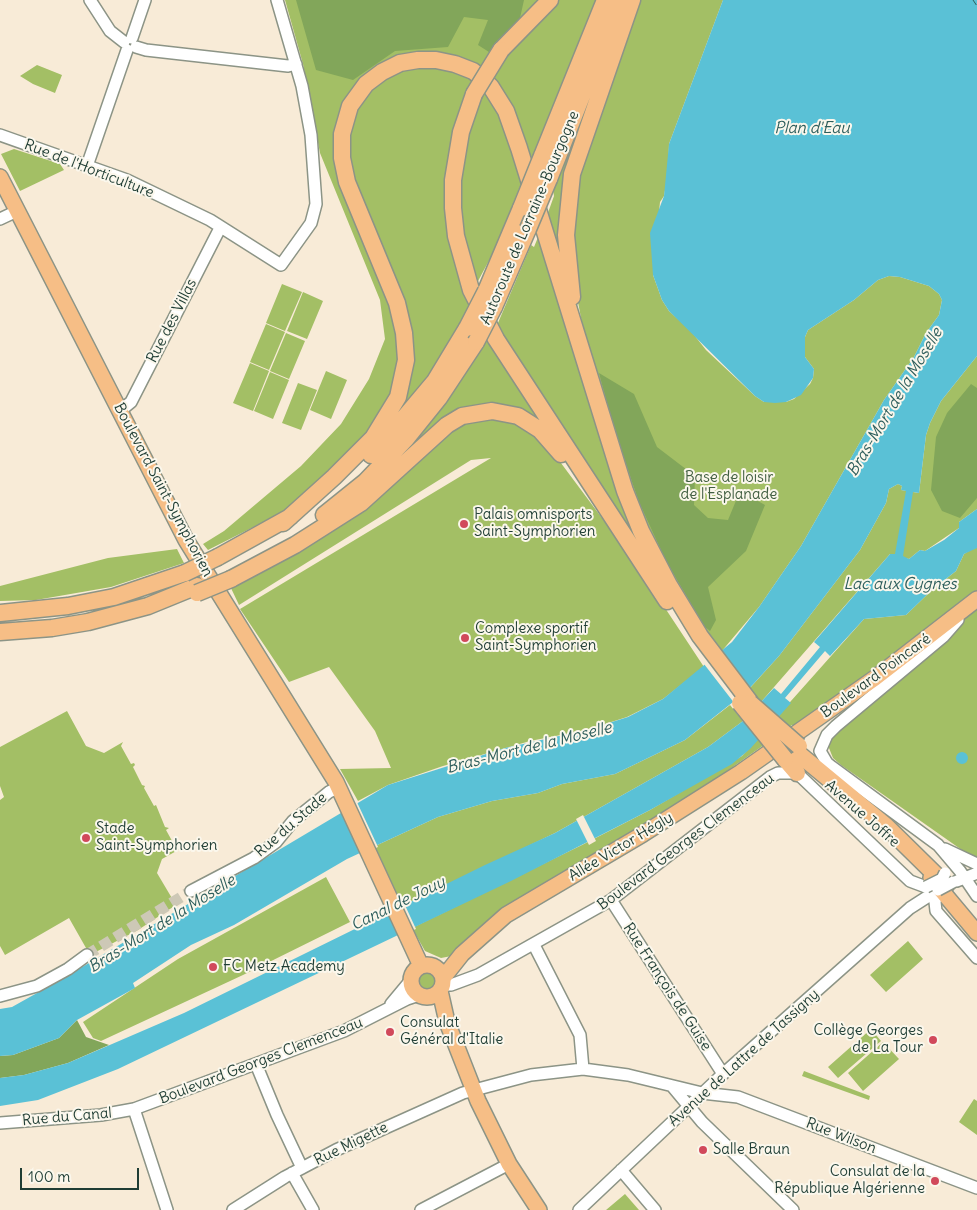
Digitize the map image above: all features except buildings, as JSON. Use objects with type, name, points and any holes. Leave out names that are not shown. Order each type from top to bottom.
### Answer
[{"type":"highway","points":[[550,0],[501,50],[474,94],[461,132],[453,180],[453,208],[462,263],[471,290],[496,339],[598,498],[696,638],[745,702],[790,750],[797,773]]},
{"type":"highway","name":"Autoroute de Lorraine-Bourgogne","points":[[0,613],[68,606],[114,597],[185,573],[283,522],[340,483],[382,444],[435,381],[467,328],[486,291],[604,0]]},
{"type":"highway","name":"Autoroute de Lorraine-Bourgogne","points":[[229,576],[316,521],[365,482],[406,439],[454,377],[476,342],[494,307],[528,230],[620,0]]},
{"type":"highway","points":[[598,404],[572,300],[566,216],[572,174],[579,150],[632,0]]},
{"type":"highway","points":[[283,522],[334,478],[373,438],[398,397],[403,379],[406,360],[404,333],[397,303],[347,182],[342,158],[342,134],[350,106],[366,84],[382,72],[400,63],[436,60],[455,64],[473,71],[482,78],[500,100],[519,148],[625,490],[642,531],[696,638]]},
{"type":"highway","points":[[0,632],[52,628],[88,622],[148,606],[159,608],[229,576],[295,545],[361,503],[447,424],[462,416],[478,412],[505,412],[529,422],[540,430],[598,498]]},
{"type":"highway","points":[[790,750],[827,762]]},
{"type":"highway","name":"Avenue Joffre","points":[[790,750],[886,826],[936,884]]},
{"type":"main road","name":"Boulevard Saint-Symphorien","points":[[0,177],[186,540],[340,790],[432,983],[474,1090],[509,1164],[539,1210]]},
{"type":"main road","name":"Boulevard Poincaré","points":[[790,750],[875,678],[973,603]]},
{"type":"main road","name":"Allée Victor Hégly","points":[[411,980],[414,972],[432,983],[506,915],[790,750]]},
{"type":"main road","name":"Avenue Joffre","points":[[936,884],[977,921]]},
{"type":"main road","name":"Avenue Joffre","points":[[936,884],[977,932]]},
{"type":"street","points":[[90,0],[110,30],[130,44],[146,50],[288,66],[296,64],[277,0]]},
{"type":"street","points":[[88,166],[145,0]]},
{"type":"street","name":"Rue de l'Horticulture","points":[[0,135],[128,180],[220,228],[281,265],[311,224],[316,204],[311,135],[296,64]]},
{"type":"street","points":[[0,220],[16,211]]},
{"type":"street","name":"Rue des Villas","points":[[120,411],[131,402],[220,228]]},
{"type":"street","name":"Boulevard Poincaré","points":[[827,762],[820,750],[827,735],[944,636],[973,603]]},
{"type":"street","name":"Avenue Joffre","points":[[827,762],[942,849],[936,884]]},
{"type":"street","name":"Boulevard Georges Clemenceau","points":[[134,1109],[344,1031],[432,983],[450,985],[478,975],[611,900],[770,777],[783,772],[797,773]]},
{"type":"street","name":"Avenue Joffre","points":[[797,773],[936,884],[977,896]]},
{"type":"street","name":"Rue du Stade","points":[[191,891],[254,858],[276,842],[300,816],[329,792],[340,790]]},
{"type":"street","points":[[942,849],[947,865],[936,884],[936,911],[977,958]]},
{"type":"street","points":[[942,849],[977,864]]},
{"type":"street","name":"Avenue de Lattre de Tassigny","points":[[579,1210],[702,1093],[876,940],[936,884],[977,873]]},
{"type":"street","points":[[910,908],[915,894],[936,884]]},
{"type":"street","name":"Rue François de Guise","points":[[611,900],[723,1074]]},
{"type":"street","points":[[534,945],[580,1035],[583,1069]]},
{"type":"street","points":[[0,996],[37,986],[68,969],[87,955]]},
{"type":"street","name":"Boulevard Georges Clemenceau","points":[[386,1009],[411,980]]},
{"type":"street","points":[[256,1064],[313,1210]]},
{"type":"street","name":"Rue Wilson","points":[[583,1069],[628,1075],[702,1093],[738,1097],[977,1188]]},
{"type":"street","name":"Rue Migette","points":[[233,1210],[297,1171],[382,1128],[474,1090],[530,1075],[583,1069]]},
{"type":"street","points":[[672,1086],[688,1108],[793,1210]]},
{"type":"street","points":[[134,1109],[167,1210]]},
{"type":"street","name":"Rue du Canal","points":[[0,1123],[101,1115],[134,1109]]},
{"type":"street","points":[[421,1210],[509,1164]]},
{"type":"street","points":[[621,1170],[655,1210]]},
{"type":"green space","points":[[285,0],[596,0],[493,253],[469,298],[496,346],[562,448],[552,451],[634,561],[704,667],[663,699],[627,717],[586,730],[530,741],[443,766],[388,785],[358,801],[340,769],[391,768],[375,731],[329,667],[289,682],[240,609],[491,458],[471,460],[239,605],[230,586],[270,565],[324,532],[369,500],[443,434],[438,426],[409,455],[384,429],[397,407],[407,383],[410,363],[409,339],[403,313],[393,282],[380,253],[374,256],[397,319],[402,345],[402,364],[397,386],[387,408],[369,436],[350,460],[313,492],[289,509],[208,550],[203,544],[224,531],[301,466],[341,424],[369,379],[385,339],[380,300],[320,153],[303,64]]},
{"type":"green space","points":[[296,0],[524,0],[520,18],[489,52],[478,45],[488,20],[464,17],[448,47],[395,51],[353,80],[316,70]]},
{"type":"green space","name":"Base de loisir de l'Esplanade","points":[[638,0],[723,0],[669,144],[668,173],[664,196],[660,202],[653,275],[662,300],[669,311],[691,331],[706,350],[755,396],[764,402],[786,402],[794,399],[810,384],[813,378],[814,369],[805,357],[805,337],[808,330],[854,300],[878,280],[889,276],[900,277],[929,286],[939,294],[942,300],[939,315],[926,333],[914,357],[884,400],[801,546],[759,607],[721,652],[693,614],[668,571],[630,490],[583,328],[576,292],[571,225],[582,156]]},
{"type":"green space","points":[[37,65],[62,75],[55,93],[33,84],[20,76]]},
{"type":"green space","points":[[589,99],[581,135],[570,294],[545,221],[554,196],[553,190]]},
{"type":"green space","points":[[14,149],[60,164],[64,170],[20,191],[1,154]]},
{"type":"green space","points":[[541,230],[648,561],[495,330],[531,245],[534,247]]},
{"type":"green space","points":[[282,284],[302,292],[285,331],[266,323]]},
{"type":"green space","points":[[303,292],[323,301],[307,339],[287,331]]},
{"type":"green space","points":[[266,324],[285,332],[269,370],[250,362]]},
{"type":"green space","points":[[286,333],[305,341],[289,379],[270,371]]},
{"type":"green space","points":[[977,356],[977,509],[959,522],[959,528],[925,551],[920,550],[909,559],[890,554],[761,702],[749,689],[779,656],[860,550],[886,503],[889,489],[898,484],[902,486],[901,490],[919,493],[926,435],[930,423],[941,401]]},
{"type":"green space","points":[[250,363],[269,371],[253,411],[233,403]]},
{"type":"green space","points":[[326,371],[347,380],[331,419],[310,410]]},
{"type":"green space","points":[[270,372],[289,380],[273,419],[254,411]]},
{"type":"green space","points":[[599,373],[634,394],[657,447],[695,476],[694,505],[708,518],[728,520],[740,491],[765,505],[746,551],[708,587],[716,620],[710,631],[704,626],[666,561],[639,502],[614,429]]},
{"type":"green space","points":[[298,383],[317,390],[301,430],[282,423]]},
{"type":"green space","points":[[971,384],[977,388],[977,498],[960,518],[942,511],[931,490],[936,437],[947,413]]},
{"type":"green space","points":[[975,547],[977,548],[977,593],[799,726],[792,725],[603,859],[506,915],[462,954],[441,958],[425,951],[412,928],[650,810],[742,756],[864,619],[906,615],[933,589],[956,571],[964,554]]},
{"type":"green space","points":[[177,549],[184,563],[111,587],[36,600],[0,601],[0,586],[108,558]]},
{"type":"green space","points":[[977,605],[977,858],[969,855],[841,765],[833,758],[827,743],[830,734]]},
{"type":"green space","points":[[730,705],[743,721],[708,747],[555,833],[402,907],[373,847],[438,817],[492,801],[538,793],[562,784],[615,774],[685,740]]},
{"type":"green space","name":"Stade Saint-Symphorien","points":[[67,711],[86,746],[104,753],[123,742],[121,746],[131,764],[134,763],[133,767],[142,785],[145,786],[144,788],[154,806],[156,805],[165,827],[169,828],[166,830],[176,848],[180,849],[162,859],[157,873],[176,905],[138,930],[90,955],[69,918],[5,955],[0,946],[0,800],[4,797],[0,786],[0,747]]},
{"type":"green space","name":"FC Metz Academy","points":[[326,877],[350,922],[243,975],[101,1041],[93,1038],[83,1022],[178,959]]},
{"type":"green space","points":[[908,941],[923,959],[886,992],[870,975]]},
{"type":"green space","points":[[427,971],[434,974],[437,981],[434,988],[427,991],[420,988],[417,981],[420,974]]},
{"type":"green space","points":[[77,1020],[86,1037],[109,1045],[68,1063],[24,1075],[0,1078],[0,1056],[13,1055],[59,1038]]},
{"type":"green space","points":[[871,1029],[881,1041],[838,1078],[828,1067]]},
{"type":"green space","points":[[883,1042],[899,1059],[863,1091],[848,1073]]},
{"type":"green space","points":[[804,1071],[870,1096],[869,1100],[802,1076]]},
{"type":"green space","points":[[974,1099],[977,1101],[977,1135],[959,1122]]},
{"type":"green space","points":[[625,1194],[639,1210],[606,1210]]},
{"type":"water","points":[[723,0],[977,0],[977,356],[941,401],[930,423],[926,435],[919,493],[913,492],[903,556],[909,559],[920,550],[925,551],[944,540],[959,528],[959,522],[977,509],[977,548],[964,554],[956,571],[933,589],[906,615],[864,619],[830,656],[825,651],[785,698],[791,703],[750,749],[732,764],[650,810],[511,881],[118,1069],[38,1100],[0,1106],[0,1078],[24,1075],[68,1063],[184,1013],[485,865],[555,833],[708,747],[743,721],[774,688],[781,694],[820,647],[814,642],[890,554],[895,554],[906,491],[901,490],[902,486],[898,484],[889,489],[886,503],[860,550],[779,656],[747,691],[685,740],[615,774],[562,784],[538,793],[492,801],[438,817],[347,859],[234,925],[191,945],[133,983],[135,988],[77,1020],[59,1038],[13,1055],[0,1056],[0,1009],[12,1007],[62,979],[388,785],[505,748],[586,730],[628,717],[663,699],[732,642],[801,546],[884,400],[914,357],[926,333],[939,315],[942,300],[939,294],[929,286],[900,277],[889,276],[878,280],[854,300],[808,330],[805,337],[805,357],[814,369],[813,378],[801,395],[786,402],[775,403],[764,402],[755,396],[669,311],[662,300],[653,275],[650,233],[664,196],[669,144]]},
{"type":"water","points":[[962,752],[968,758],[962,764],[956,758]]},
{"type":"pier","points":[[720,650],[751,690],[735,704],[704,664]]},
{"type":"pier","points":[[356,800],[378,847],[361,855],[340,810]]},
{"type":"pier","points":[[583,815],[596,841],[589,845],[576,819]]},
{"type":"pier","points":[[404,903],[416,929],[399,936],[388,911]]},
{"type":"ferry route","points":[[973,0],[977,6]]},
{"type":"tunnel","points":[[87,955],[191,891]]},
{"type":"place","name":"Palais omnisports Saint-Symphorien","points":[[464,524]]},
{"type":"place","name":"Complexe sportif Saint-Symphorien","points":[[465,638]]},
{"type":"place","name":"Stade Saint-Symphorien","points":[[86,838]]},
{"type":"place","name":"FC Metz Academy","points":[[213,967]]},
{"type":"place","name":"Consulat Général d'Italie","points":[[390,1032]]},
{"type":"place","name":"Collège Georges de La Tour","points":[[933,1040]]},
{"type":"place","name":"Salle Braun","points":[[703,1150]]},
{"type":"place","name":"Consulat de la République Algérienne","points":[[935,1181]]},
{"type":"water label","name":"Plan d'Eau","points":[[812,128]]},
{"type":"water label","name":"Bras-Mort de la Moselle","points":[[895,402]]},
{"type":"water label","name":"Lac aux Cygnes","points":[[900,584]]},
{"type":"water label","name":"Bras-Mort de la Moselle","points":[[529,748]]},
{"type":"water label","name":"Canal de Jouy","points":[[398,904]]},
{"type":"water label","name":"Bras-Mort de la Moselle","points":[[162,924]]}]
